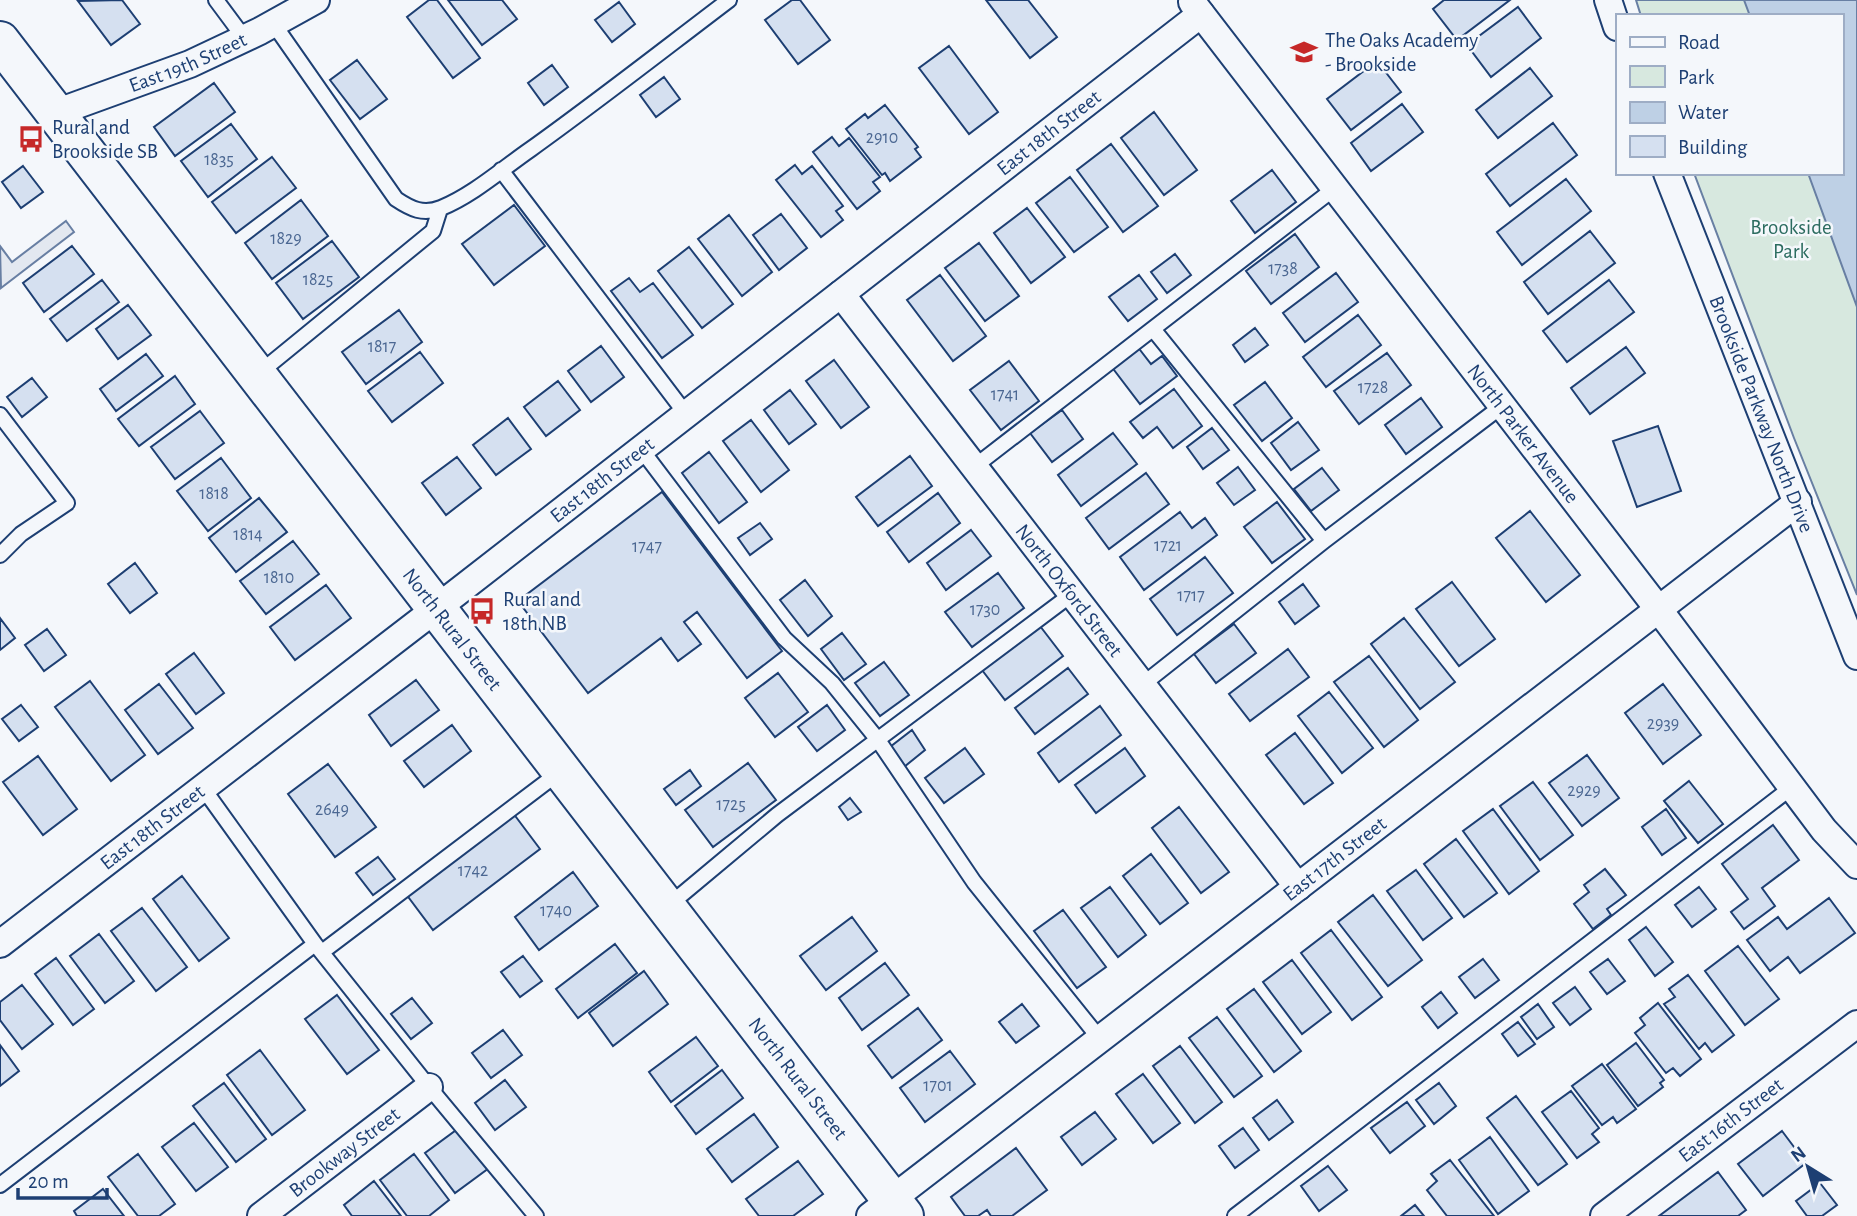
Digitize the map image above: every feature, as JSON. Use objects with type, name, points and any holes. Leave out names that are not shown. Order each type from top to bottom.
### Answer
[{"type":"main road","name":"North Rural Street","points":[[0,41],[667,907],[889,1211]]},
{"type":"street","name":"East 19th Street","points":[[55,113],[163,75],[245,39],[316,0]]},
{"type":"street","points":[[1608,0],[1616,24]]},
{"type":"street","name":"North Parker Avenue","points":[[1196,7],[1659,610],[1824,830],[1857,866]]},
{"type":"street","name":"East 18th Street","points":[[0,944],[841,294],[1196,7]]},
{"type":"street","name":"Brookside Parkway North Drive","points":[[1668,175],[1857,656]]},
{"type":"street","name":"North Oxford Street","points":[[841,294],[1298,887]]},
{"type":"street","name":"East 17th Street","points":[[889,1211],[1100,1039],[1798,502]]},
{"type":"street","name":"East 16th Street","points":[[1604,1216],[1857,1024]]},
{"type":"street","name":"Brookway Street","points":[[261,1216],[429,1087]]},
{"type":"lane","points":[[216,0],[245,39]]},
{"type":"lane","points":[[273,23],[397,199],[415,211],[440,208],[473,190],[729,0]]},
{"type":"lane","points":[[501,170],[686,414]]},
{"type":"lane","points":[[974,467],[1335,188]]},
{"type":"lane","points":[[257,375],[433,231],[440,208]]},
{"type":"lane","points":[[1153,329],[1324,541]]},
{"type":"lane","points":[[1142,685],[1324,541],[1502,406]]},
{"type":"lane","points":[[0,415],[68,503],[21,534],[0,555]]},
{"type":"lane","points":[[641,449],[784,638],[832,683],[878,740],[974,882],[1100,1039]]},
{"type":"lane","points":[[667,907],[777,816],[1072,594]]},
{"type":"lane","points":[[0,1185],[562,771]]},
{"type":"lane","points":[[1235,1216],[1792,787]]},
{"type":"lane","points":[[202,789],[319,948],[536,1216]]},
{"type":"green space","name":"Brookside Park","points":[[1636,0],[1857,0],[1857,595],[1794,438],[1695,175],[1843,175],[1843,14],[1640,14]]},
{"type":"shaded area","points":[[66,221],[74,232],[1,288],[0,246],[12,262]]},
{"type":"water","points":[[1744,0],[1857,0],[1857,307],[1809,175],[1843,175],[1843,14],[1749,14]]},
{"type":"building","points":[[122,0],[140,24],[111,45],[78,1]]},
{"type":"building","points":[[429,0],[437,0],[480,58],[453,78],[407,17]]},
{"type":"building","points":[[448,0],[502,0],[517,19],[482,45]]},
{"type":"building","points":[[792,0],[800,0],[830,40],[798,64],[765,20]]},
{"type":"building","points":[[986,0],[1028,0],[1057,37],[1030,58]]},
{"type":"building","points":[[1444,0],[1510,0],[1457,40],[1433,9]]},
{"type":"building","points":[[619,2],[635,24],[612,42],[595,20]]},
{"type":"building","points":[[1518,7],[1541,38],[1491,77],[1467,45]]},
{"type":"building","points":[[949,46],[998,112],[969,134],[919,68]]},
{"type":"building","points":[[357,60],[387,99],[360,119],[330,80]]},
{"type":"building","points":[[1377,61],[1401,92],[1351,130],[1327,99]]},
{"type":"building","points":[[552,65],[568,87],[544,105],[528,83]]},
{"type":"building","points":[[1530,68],[1552,96],[1498,138],[1476,110]]},
{"type":"building","points":[[664,77],[680,99],[656,117],[640,95]]},
{"type":"building","points":[[214,83],[235,112],[175,156],[154,127]]},
{"type":"building","points":[[1402,104],[1423,132],[1371,171],[1351,143]]},
{"type":"building","points":[[885,105],[918,147],[915,149],[921,157],[890,181],[885,173],[882,175],[846,129],[865,114],[868,118]]},
{"type":"building","points":[[1154,112],[1197,170],[1164,195],[1121,138]]},
{"type":"building","points":[[1553,123],[1577,155],[1510,206],[1486,174]]},
{"type":"building","points":[[231,124],[257,159],[208,197],[181,161]]},
{"type":"building","points":[[832,137],[839,146],[849,138],[880,177],[873,182],[880,191],[857,209],[813,152]]},
{"type":"building","points":[[1111,144],[1158,206],[1123,232],[1077,170]]},
{"type":"building","points":[[272,157],[296,188],[236,233],[212,202]]},
{"type":"building","points":[[795,165],[802,174],[812,166],[843,206],[836,211],[843,220],[821,237],[776,180]]},
{"type":"building","points":[[23,166],[43,192],[21,208],[2,182]]},
{"type":"building","points":[[1272,170],[1296,202],[1255,233],[1231,201]]},
{"type":"building","points":[[1070,177],[1108,227],[1074,252],[1036,203]]},
{"type":"building","points":[[1566,179],[1591,211],[1522,265],[1497,232]]},
{"type":"building","points":[[301,200],[328,236],[272,279],[245,243]]},
{"type":"building","points":[[514,205],[545,246],[494,285],[462,244]]},
{"type":"building","points":[[1027,208],[1065,257],[1031,283],[994,233]]},
{"type":"building","points":[[781,214],[807,248],[779,270],[753,235]]},
{"type":"building","points":[[729,215],[772,272],[742,296],[698,239]]},
{"type":"building","points":[[1590,231],[1615,263],[1548,314],[1524,282]]},
{"type":"building","points":[[1295,234],[1319,267],[1271,304],[1246,271]]},
{"type":"building","points":[[332,241],[359,277],[303,319],[276,283]]},
{"type":"building","points":[[979,243],[1019,296],[985,321],[945,268]]},
{"type":"building","points":[[72,246],[94,274],[44,312],[23,283]]},
{"type":"building","points":[[689,247],[733,304],[702,328],[658,271]]},
{"type":"building","points":[[1175,254],[1191,275],[1167,293],[1151,272]]},
{"type":"building","points":[[1336,273],[1358,302],[1305,342],[1283,313]]},
{"type":"building","points":[[940,275],[986,336],[953,361],[907,300]]},
{"type":"building","points":[[1139,275],[1157,299],[1128,321],[1109,297]]},
{"type":"building","points":[[629,278],[640,292],[653,283],[693,335],[662,358],[611,291]]},
{"type":"building","points":[[102,280],[119,302],[67,341],[50,319]]},
{"type":"building","points":[[1609,280],[1634,312],[1567,362],[1543,331]]},
{"type":"building","points":[[128,305],[151,335],[118,359],[96,329]]},
{"type":"building","points":[[399,310],[422,342],[366,384],[342,352]]},
{"type":"building","points":[[1358,315],[1381,345],[1326,387],[1303,357]]},
{"type":"building","points":[[1255,328],[1268,345],[1245,362],[1233,345]]},
{"type":"building","points":[[601,346],[624,377],[591,402],[568,371]]},
{"type":"building","points":[[1137,346],[1151,364],[1162,356],[1177,376],[1140,404],[1111,366]]},
{"type":"building","points":[[1626,347],[1645,373],[1590,414],[1571,388]]},
{"type":"building","points":[[420,352],[443,383],[392,422],[368,391]]},
{"type":"building","points":[[1387,353],[1411,385],[1359,424],[1334,391]]},
{"type":"building","points":[[146,354],[163,376],[116,411],[100,389]]},
{"type":"building","points":[[834,360],[869,407],[841,428],[806,381]]},
{"type":"building","points":[[1009,361],[1039,401],[1001,430],[970,390]]},
{"type":"building","points":[[175,376],[195,404],[139,446],[118,419]]},
{"type":"building","points":[[32,378],[47,397],[22,417],[7,397]]},
{"type":"building","points":[[558,381],[580,410],[546,436],[524,407]]},
{"type":"building","points":[[1265,382],[1292,418],[1262,441],[1234,405]]},
{"type":"building","points":[[1174,389],[1202,426],[1173,448],[1157,427],[1143,438],[1130,422]]},
{"type":"building","points":[[790,390],[816,424],[789,444],[764,410]]},
{"type":"building","points":[[1421,398],[1442,427],[1406,454],[1385,425]]},
{"type":"building","points":[[1062,410],[1083,439],[1052,462],[1030,433]]},
{"type":"building","points":[[200,411],[224,443],[175,479],[151,447]]},
{"type":"building","points":[[508,418],[531,449],[496,475],[473,445]]},
{"type":"building","points":[[751,420],[789,470],[761,492],[723,441]]},
{"type":"building","points":[[1298,422],[1319,450],[1291,470],[1271,443]]},
{"type":"building","points":[[1658,426],[1681,491],[1637,507],[1613,441]]},
{"type":"building","points":[[1212,428],[1229,450],[1203,469],[1187,447]]},
{"type":"building","points":[[1113,433],[1137,464],[1081,506],[1058,475]]},
{"type":"building","points":[[709,452],[747,502],[719,523],[682,473]]},
{"type":"building","points":[[910,456],[932,486],[878,526],[856,497]]},
{"type":"building","points":[[457,457],[481,488],[446,515],[422,483]]},
{"type":"building","points":[[221,458],[251,498],[208,531],[177,491]]},
{"type":"building","points":[[1238,467],[1255,490],[1234,505],[1217,483]]},
{"type":"building","points":[[1322,468],[1339,490],[1311,511],[1294,489]]},
{"type":"building","points":[[1146,473],[1169,504],[1109,549],[1086,518]]},
{"type":"building","points":[[662,492],[782,651],[747,678],[697,612],[684,622],[701,644],[678,661],[661,638],[588,693],[518,601]]},
{"type":"building","points":[[938,493],[960,523],[909,562],[887,532]]},
{"type":"building","points":[[259,498],[287,532],[236,572],[209,538]]},
{"type":"building","points":[[1277,502],[1305,539],[1272,563],[1244,527]]},
{"type":"building","points":[[1530,511],[1580,575],[1546,602],[1496,538]]},
{"type":"building","points":[[1180,512],[1192,528],[1205,518],[1217,535],[1144,590],[1120,557]]},
{"type":"building","points":[[760,523],[772,539],[750,555],[738,538]]},
{"type":"building","points":[[971,530],[991,556],[946,590],[927,563]]},
{"type":"building","points":[[293,541],[319,574],[266,614],[240,581]]},
{"type":"building","points":[[1205,557],[1233,593],[1177,635],[1150,599]]},
{"type":"building","points":[[135,563],[157,593],[130,613],[108,584]]},
{"type":"building","points":[[998,573],[1024,608],[972,647],[945,612]]},
{"type":"building","points":[[805,580],[832,616],[808,636],[780,600]]},
{"type":"building","points":[[1452,582],[1495,639],[1459,666],[1416,609]]},
{"type":"building","points":[[1303,584],[1319,606],[1295,624],[1279,602]]},
{"type":"building","points":[[326,585],[351,618],[295,660],[270,627]]},
{"type":"building","points":[[0,618],[15,638],[0,650]]},
{"type":"building","points":[[1404,618],[1455,682],[1420,709],[1371,644]]},
{"type":"building","points":[[1234,624],[1256,653],[1216,683],[1194,654]]},
{"type":"building","points":[[1040,626],[1063,656],[1005,700],[982,670]]},
{"type":"building","points":[[47,629],[66,655],[44,671],[25,645]]},
{"type":"building","points":[[842,633],[866,664],[844,680],[821,649]]},
{"type":"building","points":[[1288,649],[1309,677],[1250,721],[1229,694]]},
{"type":"building","points":[[194,653],[224,693],[196,714],[166,674]]},
{"type":"building","points":[[1369,656],[1418,720],[1384,747],[1334,682]]},
{"type":"building","points":[[884,662],[909,695],[880,716],[855,683]]},
{"type":"building","points":[[1068,668],[1088,694],[1035,734],[1015,708]]},
{"type":"building","points":[[778,673],[808,712],[775,737],[745,698]]},
{"type":"building","points":[[416,680],[439,710],[391,746],[369,715]]},
{"type":"building","points":[[90,681],[145,755],[111,781],[55,707]]},
{"type":"building","points":[[159,684],[193,728],[158,754],[125,710]]},
{"type":"building","points":[[1663,684],[1701,735],[1663,764],[1625,713]]},
{"type":"building","points":[[1329,692],[1373,748],[1342,773],[1298,716]]},
{"type":"building","points":[[21,705],[38,727],[19,741],[2,719]]},
{"type":"building","points":[[827,705],[845,730],[817,751],[798,727]]},
{"type":"building","points":[[1100,706],[1121,735],[1059,782],[1038,753]]},
{"type":"building","points":[[452,725],[471,751],[424,787],[404,761]]},
{"type":"building","points":[[912,730],[925,750],[904,767],[890,747]]},
{"type":"building","points":[[1295,733],[1333,783],[1304,804],[1266,755]]},
{"type":"building","points":[[965,748],[984,774],[944,803],[925,778]]},
{"type":"building","points":[[1125,748],[1145,776],[1096,813],[1075,785]]},
{"type":"building","points":[[1587,755],[1619,798],[1582,826],[1549,783]]},
{"type":"building","points":[[38,756],[77,809],[43,835],[3,782]]},
{"type":"building","points":[[748,763],[776,800],[713,847],[685,810]]},
{"type":"building","points":[[328,764],[376,827],[335,857],[288,794]]},
{"type":"building","points":[[690,770],[701,786],[676,805],[664,789]]},
{"type":"building","points":[[1689,781],[1723,824],[1698,843],[1664,801]]},
{"type":"building","points":[[1533,782],[1573,835],[1540,860],[1500,806]]},
{"type":"building","points":[[850,798],[861,812],[848,820],[839,807]]},
{"type":"building","points":[[1179,807],[1229,872],[1201,893],[1152,828]]},
{"type":"building","points":[[1493,809],[1539,871],[1509,894],[1463,831]]},
{"type":"building","points":[[1666,809],[1686,838],[1662,855],[1642,827]]},
{"type":"building","points":[[513,813],[540,849],[433,930],[406,894]]},
{"type":"building","points":[[1773,825],[1799,860],[1762,888],[1775,906],[1744,929],[1731,912],[1748,899],[1722,864]]},
{"type":"building","points":[[1456,839],[1497,893],[1464,917],[1424,864]]},
{"type":"building","points":[[1151,854],[1188,903],[1160,924],[1123,876]]},
{"type":"building","points":[[378,857],[395,879],[373,895],[356,873]]},
{"type":"building","points":[[1605,869],[1626,895],[1607,909],[1611,915],[1593,929],[1574,904],[1589,892],[1584,885]]},
{"type":"building","points":[[1416,870],[1452,918],[1423,940],[1387,891]]},
{"type":"building","points":[[573,872],[598,906],[539,950],[515,917]]},
{"type":"building","points":[[182,876],[229,938],[199,961],[153,899]]},
{"type":"building","points":[[1110,887],[1146,935],[1118,957],[1081,908]]},
{"type":"building","points":[[1699,887],[1716,909],[1692,927],[1675,905]]},
{"type":"building","points":[[1373,895],[1422,960],[1388,986],[1338,922]]},
{"type":"building","points":[[1829,898],[1855,933],[1800,973],[1788,957],[1770,971],[1747,940],[1778,917],[1787,929]]},
{"type":"building","points":[[142,908],[187,967],[156,991],[111,931]]},
{"type":"building","points":[[1063,910],[1106,967],[1077,988],[1034,931]]},
{"type":"building","points":[[852,917],[877,951],[826,990],[800,956]]},
{"type":"building","points":[[1646,927],[1673,962],[1655,976],[1629,940]]},
{"type":"building","points":[[1331,930],[1382,997],[1352,1020],[1301,953]]},
{"type":"building","points":[[99,934],[134,981],[105,1003],[70,956]]},
{"type":"building","points":[[615,944],[637,973],[578,1018],[556,989]]},
{"type":"building","points":[[1738,946],[1779,999],[1745,1025],[1705,971]]},
{"type":"building","points":[[523,956],[542,981],[520,997],[501,972]]},
{"type":"building","points":[[56,958],[94,1009],[73,1025],[35,974]]},
{"type":"building","points":[[1483,959],[1499,980],[1475,998],[1459,977]]},
{"type":"building","points":[[1608,959],[1625,981],[1607,994],[1590,972]]},
{"type":"building","points":[[1292,960],[1331,1012],[1302,1034],[1263,982]]},
{"type":"building","points":[[885,963],[909,995],[862,1030],[839,998]]},
{"type":"building","points":[[644,971],[668,1004],[613,1046],[589,1013]]},
{"type":"building","points":[[1688,975],[1734,1035],[1712,1052],[1705,1043],[1699,1049],[1664,1004],[1675,997],[1669,989]]},
{"type":"building","points":[[22,985],[53,1024],[22,1049],[0,1020],[0,1002]]},
{"type":"building","points":[[1575,987],[1591,1009],[1570,1025],[1553,1003]]},
{"type":"building","points":[[1254,989],[1301,1051],[1274,1072],[1227,1009]]},
{"type":"building","points":[[1441,992],[1457,1013],[1438,1028],[1422,1007]]},
{"type":"building","points":[[337,995],[379,1050],[347,1074],[305,1019]]},
{"type":"building","points":[[412,998],[432,1023],[411,1039],[391,1014]]},
{"type":"building","points":[[1658,1003],[1701,1059],[1680,1076],[1673,1068],[1666,1073],[1635,1033],[1645,1025],[1640,1018]]},
{"type":"building","points":[[1022,1004],[1039,1026],[1016,1043],[999,1022]]},
{"type":"building","points":[[1538,1004],[1554,1027],[1537,1039],[1521,1017]]},
{"type":"building","points":[[918,1008],[942,1040],[892,1078],[868,1046]]},
{"type":"building","points":[[1217,1017],[1262,1076],[1234,1097],[1189,1038]]},
{"type":"building","points":[[1518,1022],[1535,1044],[1518,1056],[1502,1034]]},
{"type":"building","points":[[503,1030],[522,1055],[491,1078],[472,1053]]},
{"type":"building","points":[[696,1037],[718,1066],[671,1102],[649,1072]]},
{"type":"building","points":[[1636,1043],[1664,1080],[1660,1083],[1663,1087],[1638,1106],[1607,1065]]},
{"type":"building","points":[[0,1045],[19,1071],[0,1086]]},
{"type":"building","points":[[1180,1046],[1222,1102],[1195,1123],[1153,1066]]},
{"type":"building","points":[[260,1050],[305,1110],[272,1135],[227,1075]]},
{"type":"building","points":[[950,1051],[975,1084],[925,1122],[900,1088]]},
{"type":"building","points":[[1602,1064],[1636,1109],[1617,1123],[1613,1117],[1602,1125],[1572,1086]]},
{"type":"building","points":[[722,1070],[743,1098],[696,1134],[675,1106]]},
{"type":"building","points":[[1143,1074],[1180,1123],[1153,1143],[1116,1094]]},
{"type":"building","points":[[505,1080],[526,1107],[495,1130],[475,1103]]},
{"type":"building","points":[[224,1083],[266,1139],[236,1162],[193,1106]]},
{"type":"building","points":[[1439,1083],[1456,1106],[1434,1124],[1416,1100]]},
{"type":"building","points":[[1571,1091],[1599,1128],[1592,1134],[1599,1142],[1577,1158],[1542,1112]]},
{"type":"building","points":[[1516,1096],[1567,1164],[1538,1185],[1487,1118]]},
{"type":"building","points":[[1277,1100],[1293,1122],[1269,1140],[1253,1118]]},
{"type":"building","points":[[1407,1102],[1425,1126],[1390,1153],[1371,1128]]},
{"type":"building","points":[[1095,1112],[1116,1139],[1082,1165],[1061,1137]]},
{"type":"building","points":[[754,1114],[778,1147],[732,1182],[707,1149]]},
{"type":"building","points":[[194,1123],[228,1167],[196,1191],[162,1147]]},
{"type":"building","points":[[459,1128],[489,1168],[455,1193],[425,1153]]},
{"type":"building","points":[[1243,1128],[1259,1150],[1235,1168],[1219,1146]]},
{"type":"building","points":[[1782,1131],[1806,1163],[1763,1196],[1738,1164]]},
{"type":"building","points":[[1490,1137],[1529,1191],[1498,1214],[1459,1160]]},
{"type":"building","points":[[1016,1148],[1047,1190],[1012,1216],[991,1216],[987,1210],[978,1216],[965,1216],[951,1197]]},
{"type":"building","points":[[138,1154],[175,1204],[159,1216],[138,1216],[108,1177]]},
{"type":"building","points":[[414,1154],[449,1200],[429,1216],[407,1216],[380,1180]]},
{"type":"building","points":[[1450,1160],[1494,1216],[1447,1216],[1427,1190],[1437,1181],[1431,1174]]},
{"type":"building","points":[[798,1161],[823,1194],[793,1216],[759,1216],[746,1199]]},
{"type":"building","points":[[1328,1166],[1347,1190],[1319,1211],[1301,1186]]},
{"type":"building","points":[[1718,1172],[1746,1210],[1738,1216],[1659,1216]]},
{"type":"building","points":[[374,1181],[401,1216],[352,1216],[344,1205]]},
{"type":"building","points":[[1820,1183],[1837,1205],[1822,1216],[1807,1216],[1796,1201]]},
{"type":"building","points":[[103,1189],[124,1216],[77,1216],[74,1211]]},
{"type":"building","points":[[1415,1205],[1424,1216],[1401,1216]]},
{"type":"place","name":"The Oaks Academy - Brookside","points":[[1304,52]]},
{"type":"place","name":"Rural and Brookside SB","points":[[31,139]]},
{"type":"place","name":"Rural and 18th NB","points":[[482,611]]}]
